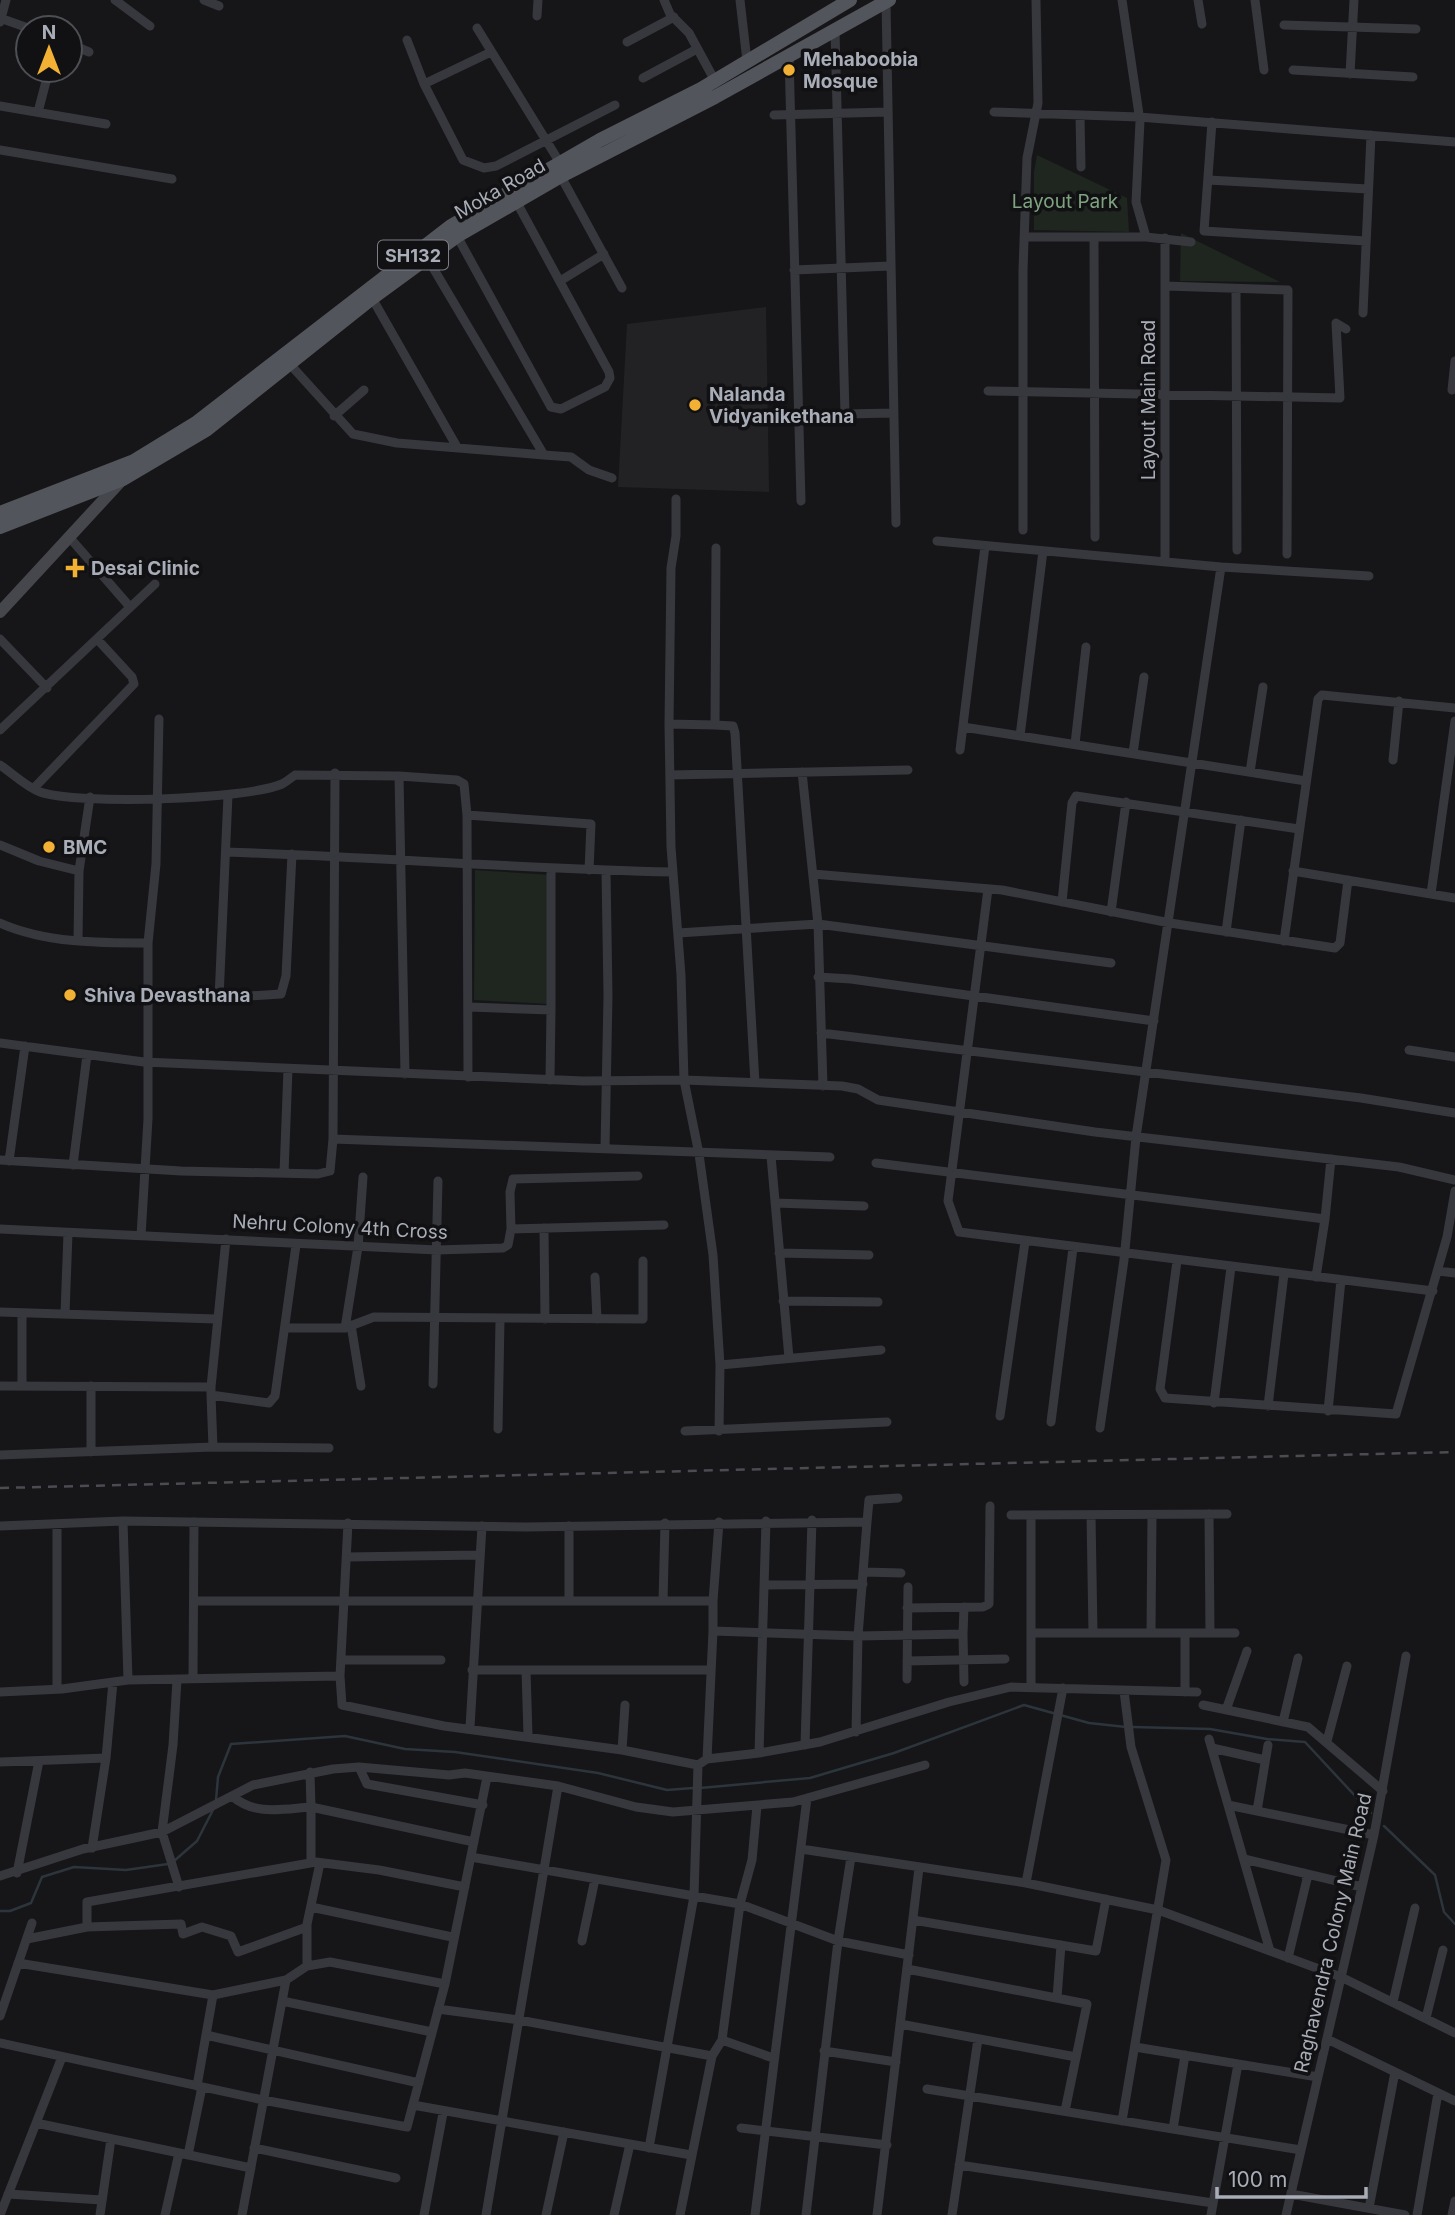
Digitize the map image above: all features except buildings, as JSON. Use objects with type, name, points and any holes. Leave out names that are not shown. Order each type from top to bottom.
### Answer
[{"type":"main road","name":"SH132","points":[[715,81],[850,0]]},
{"type":"main road","name":"Moka Road","points":[[122,478],[206,430],[285,359],[424,253],[516,201],[559,168],[789,56],[888,1]]},
{"type":"main road","name":"Moka Road","points":[[134,461],[196,423],[372,298],[451,226],[715,81]]},
{"type":"main road","name":"SH132","points":[[0,527],[134,461]]},
{"type":"main road","points":[[0,612],[70,538],[134,461]]},
{"type":"main road","name":"SH132","points":[[0,513],[122,478]]},
{"type":"street","points":[[0,20],[6,0]]},
{"type":"street","points":[[115,0],[150,26]]},
{"type":"street","points":[[204,0],[219,6]]},
{"type":"street","points":[[537,16],[538,0]]},
{"type":"street","points":[[664,0],[715,81]]},
{"type":"street","points":[[740,0],[747,61]]},
{"type":"street","points":[[1023,530],[1024,237],[1027,158],[1036,114],[1036,0]]},
{"type":"street","points":[[1122,0],[1139,117],[1136,202],[1146,237]]},
{"type":"street","points":[[1198,0],[1202,24]]},
{"type":"street","points":[[1255,0],[1264,70]]},
{"type":"street","points":[[1350,74],[1354,0]]},
{"type":"street","points":[[888,1],[896,523]]},
{"type":"street","points":[[627,43],[674,17]]},
{"type":"street","points":[[1284,25],[1416,29]]},
{"type":"street","points":[[477,28],[548,141],[559,168],[622,288]]},
{"type":"street","points":[[835,30],[845,414]]},
{"type":"street","points":[[407,40],[424,84],[463,160],[473,166],[496,166],[615,105]]},
{"type":"street","points":[[643,78],[697,49]]},
{"type":"street","points":[[84,50],[89,52]]},
{"type":"street","points":[[424,84],[491,52]]},
{"type":"street","points":[[789,56],[801,501]]},
{"type":"street","points":[[1293,71],[1413,76]]},
{"type":"street","points":[[38,112],[45,84]]},
{"type":"street","points":[[0,106],[106,124]]},
{"type":"street","points":[[774,115],[888,112]]},
{"type":"street","points":[[994,112],[1139,117],[1455,142]]},
{"type":"street","points":[[1080,116],[1081,167]]},
{"type":"street","points":[[1212,122],[1204,231],[1366,241]]},
{"type":"street","points":[[1363,313],[1371,135]]},
{"type":"street","points":[[0,150],[172,179]]},
{"type":"street","points":[[1208,180],[1368,189]]},
{"type":"street","points":[[457,236],[544,396],[555,410],[605,387],[610,378],[516,201]]},
{"type":"street","points":[[1024,237],[1146,237],[1191,242]]},
{"type":"street","points":[[1094,237],[1095,537]]},
{"type":"street","name":"Layout Main Road","points":[[1166,238],[1166,562]]},
{"type":"street","points":[[424,253],[544,455]]},
{"type":"street","points":[[560,281],[604,254]]},
{"type":"street","points":[[794,270],[890,266]]},
{"type":"street","points":[[1166,286],[1288,290],[1285,395],[1287,554]]},
{"type":"street","points":[[1236,289],[1237,550]]},
{"type":"street","points":[[372,298],[457,447]]},
{"type":"street","points":[[988,391],[1164,392],[1340,398],[1336,323],[1346,329]]},
{"type":"street","points":[[285,359],[352,434],[363,438],[485,452],[571,457],[589,470],[612,478]]},
{"type":"street","points":[[1452,390],[1455,361]]},
{"type":"street","points":[[334,416],[364,390]]},
{"type":"street","points":[[798,415],[893,413]]},
{"type":"street","points":[[676,499],[676,536],[671,568],[669,724],[673,872],[684,1080],[699,1154],[713,1255],[720,1365],[719,1431]]},
{"type":"street","points":[[70,538],[130,607]]},
{"type":"street","points":[[937,541],[1221,567],[1370,576]]},
{"type":"street","points":[[960,750],[985,546]]},
{"type":"street","points":[[715,725],[716,548]]},
{"type":"street","points":[[1020,736],[1043,551]]},
{"type":"street","points":[[1100,1428],[1125,1255],[1136,1136],[1170,923],[1221,567]]},
{"type":"street","points":[[0,730],[155,584]]},
{"type":"street","points":[[0,639],[47,688]]},
{"type":"street","points":[[34,788],[134,684],[132,677],[97,639]]},
{"type":"street","points":[[1075,744],[1086,648]]},
{"type":"street","points":[[1133,753],[1144,677]]},
{"type":"street","points":[[1250,772],[1263,687]]},
{"type":"street","points":[[1284,941],[1318,699],[1322,695],[1455,708]]},
{"type":"street","points":[[1393,760],[1399,701]]},
{"type":"street","points":[[141,1236],[150,997],[148,943],[156,864],[159,719]]},
{"type":"street","points":[[1431,894],[1455,721]]},
{"type":"street","points":[[669,724],[733,726],[755,1083]]},
{"type":"street","points":[[963,727],[1306,781]]},
{"type":"street","points":[[0,765],[34,788],[53,794],[90,797],[157,799],[228,794],[283,784],[295,775],[335,773],[457,780],[464,784],[468,865],[468,1077]]},
{"type":"street","points":[[670,775],[908,770]]},
{"type":"street","points":[[802,772],[818,924],[823,1086]]},
{"type":"street","points":[[25,1046],[4,1161],[145,1169],[318,1174],[330,1171],[333,1139],[335,773]]},
{"type":"street","points":[[399,776],[405,1074]]},
{"type":"street","points":[[219,998],[228,794]]},
{"type":"street","points":[[1062,902],[1073,798],[1081,796],[1126,802],[1299,829]]},
{"type":"street","points":[[78,940],[79,871],[90,797]]},
{"type":"street","points":[[1111,912],[1126,802]]},
{"type":"street","points":[[467,815],[591,824],[589,870]]},
{"type":"street","points":[[1226,932],[1241,820]]},
{"type":"street","points":[[0,845],[39,861],[79,871]]},
{"type":"street","points":[[226,852],[551,869],[673,872]]},
{"type":"street","points":[[150,997],[219,998],[281,994],[286,976],[292,854]]},
{"type":"street","points":[[550,1080],[551,869]]},
{"type":"street","points":[[605,1149],[606,871]]},
{"type":"street","points":[[1293,871],[1455,898]]},
{"type":"street","points":[[813,874],[988,889],[1170,923],[1284,941],[1339,946],[1348,880]]},
{"type":"street","points":[[988,889],[948,1201],[959,1233],[1433,1291]]},
{"type":"street","points":[[0,923],[28,933],[78,940],[148,943]]},
{"type":"street","points":[[678,933],[818,924],[1111,963]]},
{"type":"street","points":[[818,977],[1154,1021]]},
{"type":"street","points":[[468,1007],[551,1010]]},
{"type":"street","points":[[821,1032],[1361,1098],[1455,1114]]},
{"type":"street","points":[[0,1042],[148,1062],[468,1077],[684,1080],[858,1089],[878,1100],[1136,1136],[1399,1167],[1455,1180]]},
{"type":"street","points":[[1409,1050],[1455,1057]]},
{"type":"street","points":[[73,1165],[87,1055]]},
{"type":"street","points":[[284,1173],[288,1069]]},
{"type":"street","points":[[333,1139],[830,1157]]},
{"type":"street","points":[[771,1156],[789,1358]]},
{"type":"street","points":[[1316,1277],[1331,1159]]},
{"type":"street","points":[[876,1163],[1325,1219]]},
{"type":"street","points":[[638,1176],[566,1175],[513,1179],[510,1184],[511,1229],[664,1225]]},
{"type":"street","points":[[360,1386],[348,1326],[363,1177]]},
{"type":"street","points":[[433,1384],[438,1181]]},
{"type":"street","points":[[1177,1261],[1161,1395],[1171,1400],[1390,1415],[1399,1411],[1433,1291],[1453,1212],[1455,1191]]},
{"type":"street","points":[[775,1203],[864,1206]]},
{"type":"street","points":[[544,1228],[545,1319]]},
{"type":"street","name":"Nehru Colony 4th Cross","points":[[0,1229],[437,1250],[503,1248],[508,1245],[511,1229]]},
{"type":"street","points":[[65,1314],[68,1233]]},
{"type":"street","points":[[213,1447],[211,1391],[226,1239]]},
{"type":"street","points":[[1000,1416],[1025,1242]]},
{"type":"street","points":[[0,1386],[91,1386],[211,1391],[269,1403],[275,1396],[296,1245]]},
{"type":"street","points":[[1051,1422],[1073,1248]]},
{"type":"street","points":[[779,1253],[869,1255]]},
{"type":"street","points":[[285,1328],[348,1326],[374,1317],[643,1319],[643,1261]]},
{"type":"street","points":[[1214,1402],[1231,1267]]},
{"type":"street","points":[[1438,1271],[1455,1272]]},
{"type":"street","points":[[1268,1406],[1284,1274]]},
{"type":"street","points":[[594,1277],[597,1319]]},
{"type":"street","points":[[1328,1410],[1341,1280]]},
{"type":"street","points":[[783,1301],[878,1302]]},
{"type":"street","points":[[0,1312],[216,1319]]},
{"type":"street","points":[[22,1313],[22,1386]]},
{"type":"street","points":[[498,1429],[500,1320]]},
{"type":"street","points":[[720,1365],[881,1350]]},
{"type":"street","points":[[91,1386],[91,1452]]},
{"type":"street","points":[[685,1431],[887,1422]]},
{"type":"street","points":[[0,1455],[213,1447],[330,1448]]},
{"type":"street","points":[[856,1732],[858,1636],[869,1500],[898,1498]]},
{"type":"street","points":[[907,1608],[989,1604],[990,1506]]},
{"type":"street","points":[[1209,1514],[1210,1633]]},
{"type":"street","points":[[1011,1515],[1227,1514]]},
{"type":"street","points":[[1031,1515],[1031,1687]]},
{"type":"street","points":[[1091,1515],[1093,1633]]},
{"type":"street","points":[[1151,1633],[1152,1515]]},
{"type":"street","points":[[0,1525],[123,1521],[482,1526],[812,1520],[867,1522]]},
{"type":"street","points":[[805,1745],[812,1520]]},
{"type":"street","points":[[123,1521],[128,1679]]},
{"type":"street","points":[[759,1753],[766,1521]]},
{"type":"street","points":[[193,1678],[194,1522]]},
{"type":"street","points":[[707,1759],[709,1670],[719,1522]]},
{"type":"street","points":[[348,1523],[346,1602],[340,1676],[342,1705],[444,1726],[470,1727],[622,1750],[698,1765],[707,1759],[805,1745],[856,1732],[949,1702],[1011,1687],[1197,1692]]},
{"type":"street","points":[[663,1601],[665,1523]]},
{"type":"street","points":[[57,1524],[57,1688]]},
{"type":"street","points":[[470,1727],[482,1526]]},
{"type":"street","points":[[569,1526],[569,1600]]},
{"type":"street","points":[[347,1556],[480,1555]]},
{"type":"street","points":[[864,1572],[901,1573]]},
{"type":"street","points":[[764,1585],[863,1584]]},
{"type":"street","points":[[907,1679],[908,1587]]},
{"type":"street","points":[[195,1601],[713,1601]]},
{"type":"street","points":[[964,1607],[964,1682]]},
{"type":"street","points":[[713,1631],[906,1637],[963,1634]]},
{"type":"street","points":[[1032,1633],[1235,1633]]},
{"type":"street","points":[[1185,1633],[1185,1692]]},
{"type":"street","points":[[1226,1710],[1247,1651]]},
{"type":"street","name":"Raghavendra Colony Main Road","points":[[1286,2215],[1374,1835],[1406,1656]]},
{"type":"street","points":[[1283,1721],[1298,1658]]},
{"type":"street","points":[[906,1661],[1006,1659]]},
{"type":"street","points":[[342,1660],[441,1660]]},
{"type":"street","points":[[1327,1741],[1347,1666]]},
{"type":"street","points":[[472,1670],[709,1670]]},
{"type":"street","points":[[526,1670],[528,1737]]},
{"type":"street","points":[[0,1692],[128,1679],[340,1676]]},
{"type":"street","points":[[177,1680],[173,1745],[162,1832],[179,1887]]},
{"type":"street","points":[[92,1848],[106,1758],[113,1682]]},
{"type":"street","points":[[1026,1883],[1058,1728],[1063,1688]]},
{"type":"street","points":[[1122,2120],[1166,1860],[1129,1733],[1124,1691]]},
{"type":"street","points":[[622,1750],[625,1705]]},
{"type":"street","points":[[1203,1705],[1308,1727],[1383,1791]]},
{"type":"street","points":[[1265,1760],[1210,1743],[1270,1951]]},
{"type":"street","points":[[1257,1811],[1268,1745]]},
{"type":"street","points":[[0,1762],[106,1758]]},
{"type":"street","points":[[17,1873],[39,1761]]},
{"type":"street","points":[[649,2148],[694,1896],[698,1765]]},
{"type":"street","points":[[0,1876],[92,1848],[162,1832],[253,1785],[310,1772],[359,1768],[487,1777],[558,1786],[636,1807],[673,1812],[757,1806],[807,1798],[925,1765]]},
{"type":"street","points":[[359,1768],[367,1784],[483,1805]]},
{"type":"street","points":[[307,1966],[307,1927],[316,1863],[310,1772]]},
{"type":"street","points":[[0,2043],[263,2100],[407,2127],[445,1984],[452,1937],[465,1888],[487,1777]]},
{"type":"street","points":[[486,2215],[558,1786]]},
{"type":"street","points":[[229,1797],[244,1807],[256,1810],[311,1807],[474,1842]]},
{"type":"street","points":[[755,2215],[807,1798]]},
{"type":"street","points":[[1228,1805],[1374,1835]]},
{"type":"street","points":[[680,2215],[712,2056],[722,2040],[740,1903],[752,1860],[757,1806]]},
{"type":"street","points":[[801,1849],[1026,1883],[1158,1910],[1341,1977],[1455,2033]]},
{"type":"street","points":[[471,1857],[740,1903],[838,1941],[909,1955]]},
{"type":"street","points":[[806,2215],[824,2051],[851,1857]]},
{"type":"street","points":[[1244,1859],[1362,1887]]},
{"type":"street","points":[[87,1927],[87,1902],[316,1863],[379,1870],[465,1888]]},
{"type":"street","points":[[877,2215],[919,1868]]},
{"type":"street","points":[[1288,1958],[1307,1879],[1304,1873]]},
{"type":"street","points":[[582,1941],[595,1879]]},
{"type":"street","points":[[913,1920],[1096,1951],[1105,1899]]},
{"type":"street","points":[[311,1907],[452,1937]]},
{"type":"street","points":[[1393,2002],[1415,1908]]},
{"type":"street","points":[[0,2016],[32,1923]]},
{"type":"street","points":[[27,1939],[87,1927],[181,1924],[183,1934],[202,1927],[231,1936],[239,1952],[307,1927]]},
{"type":"street","points":[[1057,1998],[1061,1945]]},
{"type":"street","points":[[1426,2018],[1443,1950]]},
{"type":"street","points":[[18,1963],[212,1995],[286,1980],[307,1966],[330,1962],[445,1984]]},
{"type":"street","points":[[907,1969],[1087,2004],[1065,2111]]},
{"type":"street","points":[[242,2215],[286,1980]]},
{"type":"street","points":[[165,2215],[199,2086],[212,1995]]},
{"type":"street","points":[[282,2001],[432,2032]]},
{"type":"street","points":[[438,2009],[519,2020],[712,2056]]},
{"type":"street","points":[[900,2024],[1076,2057]]},
{"type":"street","points":[[205,2035],[419,2083]]},
{"type":"street","points":[[952,2215],[978,2039]]},
{"type":"street","points":[[1327,2039],[1455,2101]]},
{"type":"street","points":[[722,2040],[773,2058]]},
{"type":"street","points":[[1135,2047],[1318,2077]]},
{"type":"street","points":[[824,2051],[896,2062]]},
{"type":"street","points":[[1173,2129],[1185,2055]]},
{"type":"street","points":[[0,2215],[62,2057]]},
{"type":"street","points":[[1211,2215],[1238,2064]]},
{"type":"street","points":[[1369,2208],[1395,2072]]},
{"type":"street","points":[[927,2089],[1301,2150]]},
{"type":"street","points":[[1417,2215],[1438,2093]]},
{"type":"street","points":[[413,2105],[691,2155]]},
{"type":"street","points":[[424,2215],[443,2112]]},
{"type":"street","points":[[36,2123],[251,2168]]},
{"type":"street","points":[[741,2128],[887,2145]]},
{"type":"street","points":[[546,2215],[564,2132]]},
{"type":"street","points":[[100,2215],[111,2139]]},
{"type":"street","points":[[614,2215],[629,2144]]},
{"type":"street","points":[[254,2148],[396,2178]]},
{"type":"street","points":[[959,2165],[1213,2203]]},
{"type":"street","points":[[8,2193],[102,2200]]},
{"type":"street","points":[[1291,2193],[1405,2215]]},
{"type":"street","points":[[1452,2215],[1455,2201]]},
{"type":"shaded area","name":"Nalanda Vidyanikethana","points":[[766,307],[769,492],[618,487],[627,324]]},
{"type":"green space","name":"Layout Park","points":[[1037,155],[1127,198],[1129,232],[1034,230],[1034,172]]},
{"type":"green space","points":[[1181,233],[1280,282],[1180,281]]},
{"type":"green space","points":[[475,870],[551,875],[548,1004],[474,1000]]},
{"type":"waterway","points":[[700,1788],[810,1778],[894,1753],[1024,1705],[1089,1723],[1126,1727]]},
{"type":"waterway","points":[[1133,1727],[1210,1729],[1267,1739],[1305,1742],[1371,1813]]},
{"type":"waterway","points":[[216,1800],[218,1777],[231,1744],[345,1736],[405,1749],[455,1752],[598,1773],[667,1790],[693,1788]]},
{"type":"waterway","points":[[174,1861],[197,1841],[215,1806]]},
{"type":"waterway","points":[[1384,1826],[1435,1875],[1444,1912],[1455,1924]]},
{"type":"waterway","points":[[0,1911],[10,1911],[31,1903],[42,1877],[74,1867],[126,1870],[168,1864]]},
{"type":"railway","points":[[0,1488],[1455,1452]]},
{"type":"place","name":"Mehaboobia Mosque","points":[[789,70]]},
{"type":"place","name":"Nalanda Vidyanikethana","points":[[695,405]]},
{"type":"place","name":"Desai Clinic","points":[[75,568]]},
{"type":"place","name":"BMC","points":[[49,847]]},
{"type":"place","name":"Shiva Devasthana","points":[[70,995]]}]
